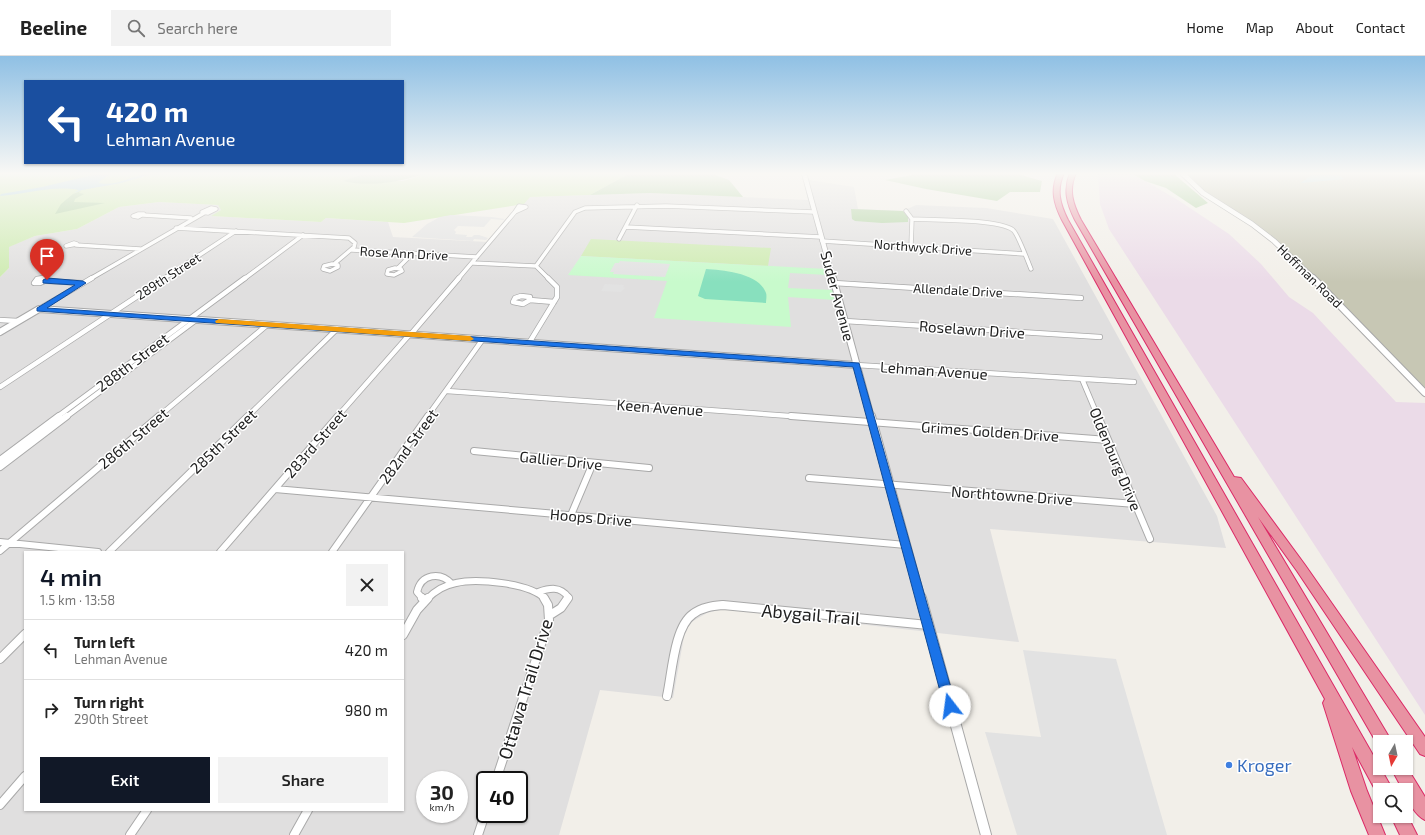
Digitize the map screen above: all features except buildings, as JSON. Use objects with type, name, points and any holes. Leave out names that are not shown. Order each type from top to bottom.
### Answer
[{"type":"highway","points":[[1060,209],[1380,783]]},
{"type":"highway","points":[[1072,209],[1380,735]]},
{"type":"highway","points":[[1204,435],[1301,568],[1425,749]]},
{"type":"highway","points":[[1323,680],[1359,791],[1377,835]]},
{"type":"highway","points":[[1404,775],[1425,812]]},
{"type":"highway","points":[[1403,823],[1409,835]]},
{"type":"street","points":[[536,266],[575,212],[583,209]]},
{"type":"street","points":[[619,239],[635,209]]},
{"type":"street","points":[[760,209],[814,212]]},
{"type":"street","name":"Hoffman Road","points":[[1229,209],[1274,241],[1336,301],[1425,394]]},
{"type":"street","points":[[906,211],[912,219],[911,246]]},
{"type":"street","name":"283rd Street","points":[[221,551],[515,212]]},
{"type":"street","name":"Suder Avenue","points":[[814,212],[986,835]]},
{"type":"street","points":[[0,332],[192,218],[204,213]]},
{"type":"street","points":[[143,215],[192,218]]},
{"type":"street","points":[[912,219],[984,222],[1003,225],[1014,231],[1031,269]]},
{"type":"street","name":"Northwyck Drive","points":[[626,227],[822,239],[1024,254]]},
{"type":"street","name":"Rose Ann Drive","points":[[176,228],[349,238],[355,243],[352,250],[477,257]]},
{"type":"street","name":"289th Street","points":[[0,387],[236,231]]},
{"type":"street","name":"288th Street","points":[[0,466],[303,235]]},
{"type":"street","points":[[76,245],[140,249]]},
{"type":"street","points":[[334,264],[352,250]]},
{"type":"street","points":[[398,268],[413,253]]},
{"type":"street","points":[[472,262],[536,266],[557,287],[558,295],[529,342]]},
{"type":"street","points":[[46,281],[83,283]]},
{"type":"street","name":"Allendale Drive","points":[[834,283],[1081,298]]},
{"type":"street","points":[[530,300],[554,302]]},
{"type":"street","name":"Lehman Avenue","points":[[39,309],[856,365],[1134,382]]},
{"type":"street","points":[[0,320],[18,322]]},
{"type":"street","name":"288th Street","points":[[0,460],[192,320]]},
{"type":"street","name":"Roselawn Drive","points":[[845,321],[1100,337]]},
{"type":"street","name":"286th Street","points":[[0,551],[266,325]]},
{"type":"street","name":"285th Street","points":[[110,551],[337,330]]},
{"type":"street","name":"282nd Street","points":[[333,551],[483,339]]},
{"type":"street","name":"Oldenburg Drive","points":[[1082,379],[1150,539]]},
{"type":"street","name":"Keen Avenue","points":[[447,391],[872,423]]},
{"type":"street","name":"Grimes Golden Drive","points":[[872,423],[1108,440]]},
{"type":"street","points":[[24,442],[32,443]]},
{"type":"street","name":"Gallier Drive","points":[[474,451],[649,468]]},
{"type":"street","points":[[571,515],[593,463]]},
{"type":"street","points":[[809,478],[890,485]]},
{"type":"street","name":"Northtowne Drive","points":[[890,485],[1135,504]]},
{"type":"street","name":"Hoops Drive","points":[[275,489],[906,545]]},
{"type":"street","points":[[0,542],[88,551]]},
{"type":"street","points":[[424,600],[417,592],[418,586],[432,576],[442,576],[452,584]]},
{"type":"street","points":[[404,633],[424,600],[439,589],[452,584],[469,582],[525,587],[538,592],[554,588],[565,591],[568,597],[565,604],[559,610],[550,615]]},
{"type":"street","name":"Ottawa Trail Drive","points":[[499,771],[550,615],[545,599],[538,592]]},
{"type":"street","name":"Abygail Trail","points":[[667,696],[679,632],[683,624],[696,612],[709,607],[723,606],[928,625]]},
{"type":"street","points":[[0,659],[24,635]]},
{"type":"street","points":[[0,805],[24,777]]},
{"type":"street","points":[[130,835],[147,811]]},
{"type":"street","points":[[294,835],[307,811]]},
{"type":"street","points":[[478,835],[482,823]]},
{"type":"shaded area","points":[[115,209],[221,209],[212,216],[321,222],[326,218],[388,222],[393,237],[488,242],[518,209],[866,209],[903,211],[907,209],[994,209],[1053,219],[1217,516],[1226,548],[990,529],[1019,642],[723,609],[707,613],[693,621],[685,631],[673,698],[600,690],[559,835],[0,835],[0,277],[9,268],[8,247],[35,236],[77,229]]},
{"type":"shaded area","points":[[1102,209],[1192,209],[1229,234],[1261,264],[1289,297],[1313,313],[1396,402],[1425,403],[1425,715],[1109,229]]},
{"type":"shaded area","points":[[1228,209],[1425,209],[1425,393],[1274,241]]},
{"type":"shaded area","points":[[451,215],[505,219],[491,219],[484,227],[458,226],[454,230],[456,232],[455,234],[467,235],[466,237],[479,235],[488,238],[486,240],[474,239],[473,241],[412,237],[427,224],[440,217]]},
{"type":"shaded area","points":[[620,261],[670,264],[665,277],[613,274],[614,272],[610,272],[615,263],[619,263]]},
{"type":"shaded area","points":[[605,284],[624,285],[623,287],[625,288],[621,292],[601,291]]},
{"type":"shaded area","points":[[1023,650],[1116,659],[1167,835],[1017,835],[985,732],[1041,737]]},
{"type":"green space","points":[[0,209],[115,209],[77,229],[35,236],[9,247],[9,268],[0,277]]},
{"type":"green space","points":[[58,209],[76,209],[55,214]]},
{"type":"green space","points":[[490,209],[404,223],[326,218],[321,222],[211,216],[221,210]]},
{"type":"green space","points":[[851,209],[903,211],[908,217],[908,222],[882,223],[855,221],[852,219]]},
{"type":"green space","points":[[591,239],[771,248],[768,266],[581,256]]},
{"type":"green space","points":[[581,256],[827,269],[828,275],[790,273],[788,288],[833,290],[835,300],[788,297],[791,327],[654,318],[667,281],[568,275]]},
{"type":"green space","points":[[706,269],[722,270],[740,274],[756,281],[762,286],[766,293],[766,303],[705,299],[698,296]]},
{"type":"slow traffic","points":[[219,321],[470,339]]},
{"type":"place","name":"Kroger","points":[[1229,765]]},
{"type":"route","points":[[47,280],[46,281],[83,283],[39,309],[856,365],[950,706]]}]
